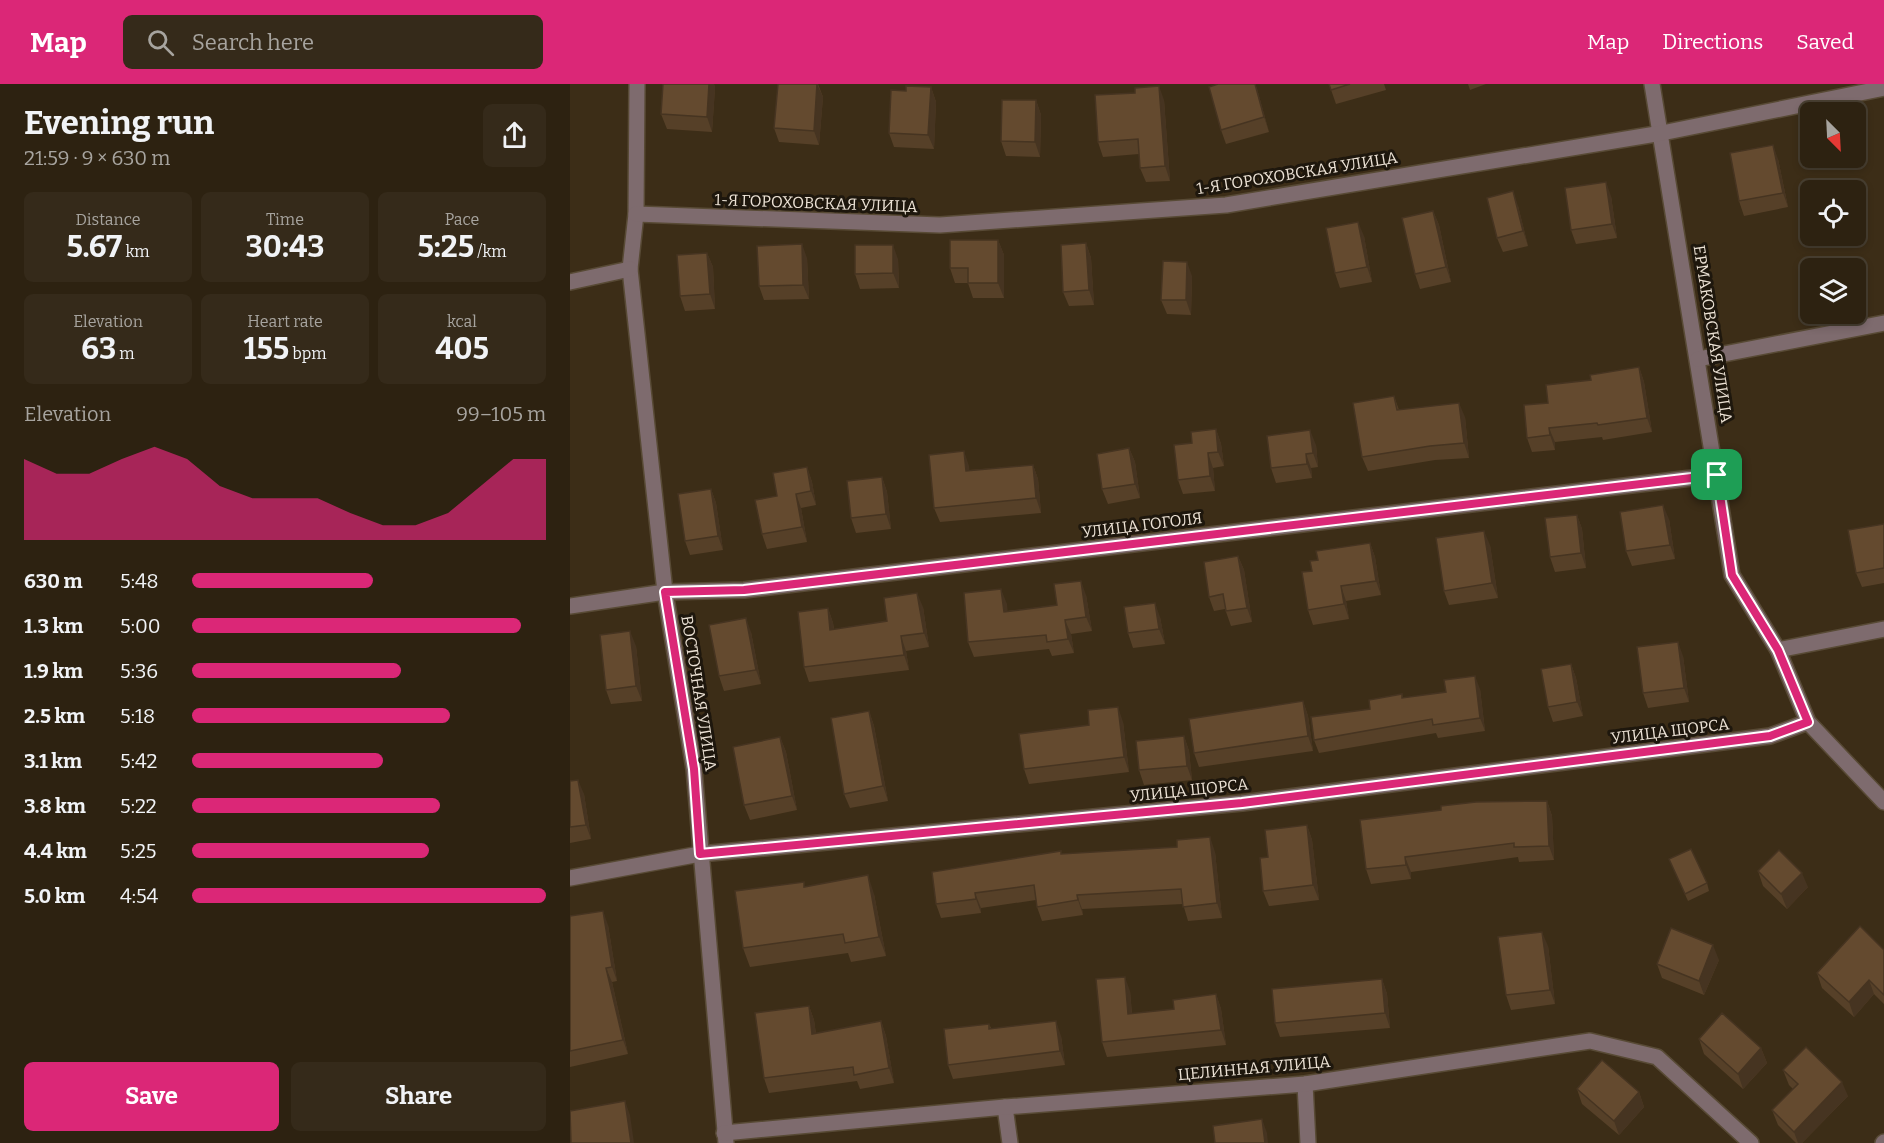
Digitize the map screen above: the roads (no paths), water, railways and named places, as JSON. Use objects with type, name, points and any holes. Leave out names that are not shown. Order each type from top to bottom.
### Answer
[{"type":"street","name":"ВОСТОЧНАЯ УЛИЦА","points":[[637,84],[636,214],[630,269],[665,592],[694,769],[725,1138]]},
{"type":"street","name":"ЕРМАКОВСКАЯ УЛИЦА","points":[[1652,84],[1662,133],[1732,575],[1778,650]]},
{"type":"street","name":"1-Я ГОРОХОВСКАЯ УЛИЦА","points":[[636,214],[940,225],[1226,205],[1662,133],[1884,88]]},
{"type":"street","points":[[570,282],[630,269]]},
{"type":"street","points":[[1698,359],[1884,323]]},
{"type":"street","name":"УЛИЦА ГОГОЛЯ","points":[[570,606],[665,592],[744,590],[1717,475]]},
{"type":"street","points":[[1884,629],[1778,650],[1808,722],[1884,802]]},
{"type":"street","name":"УЛИЦА ЩОРСА","points":[[570,878],[700,854],[1242,803],[1770,736],[1808,722]]},
{"type":"street","name":"ЦЕЛИННАЯ УЛИЦА","points":[[725,1138],[1005,1107],[1305,1084],[1590,1041],[1657,1057],[1751,1143]]},
{"type":"street","points":[[1305,1084],[1308,1143]]},
{"type":"street","points":[[1005,1107],[1010,1143]]}]
